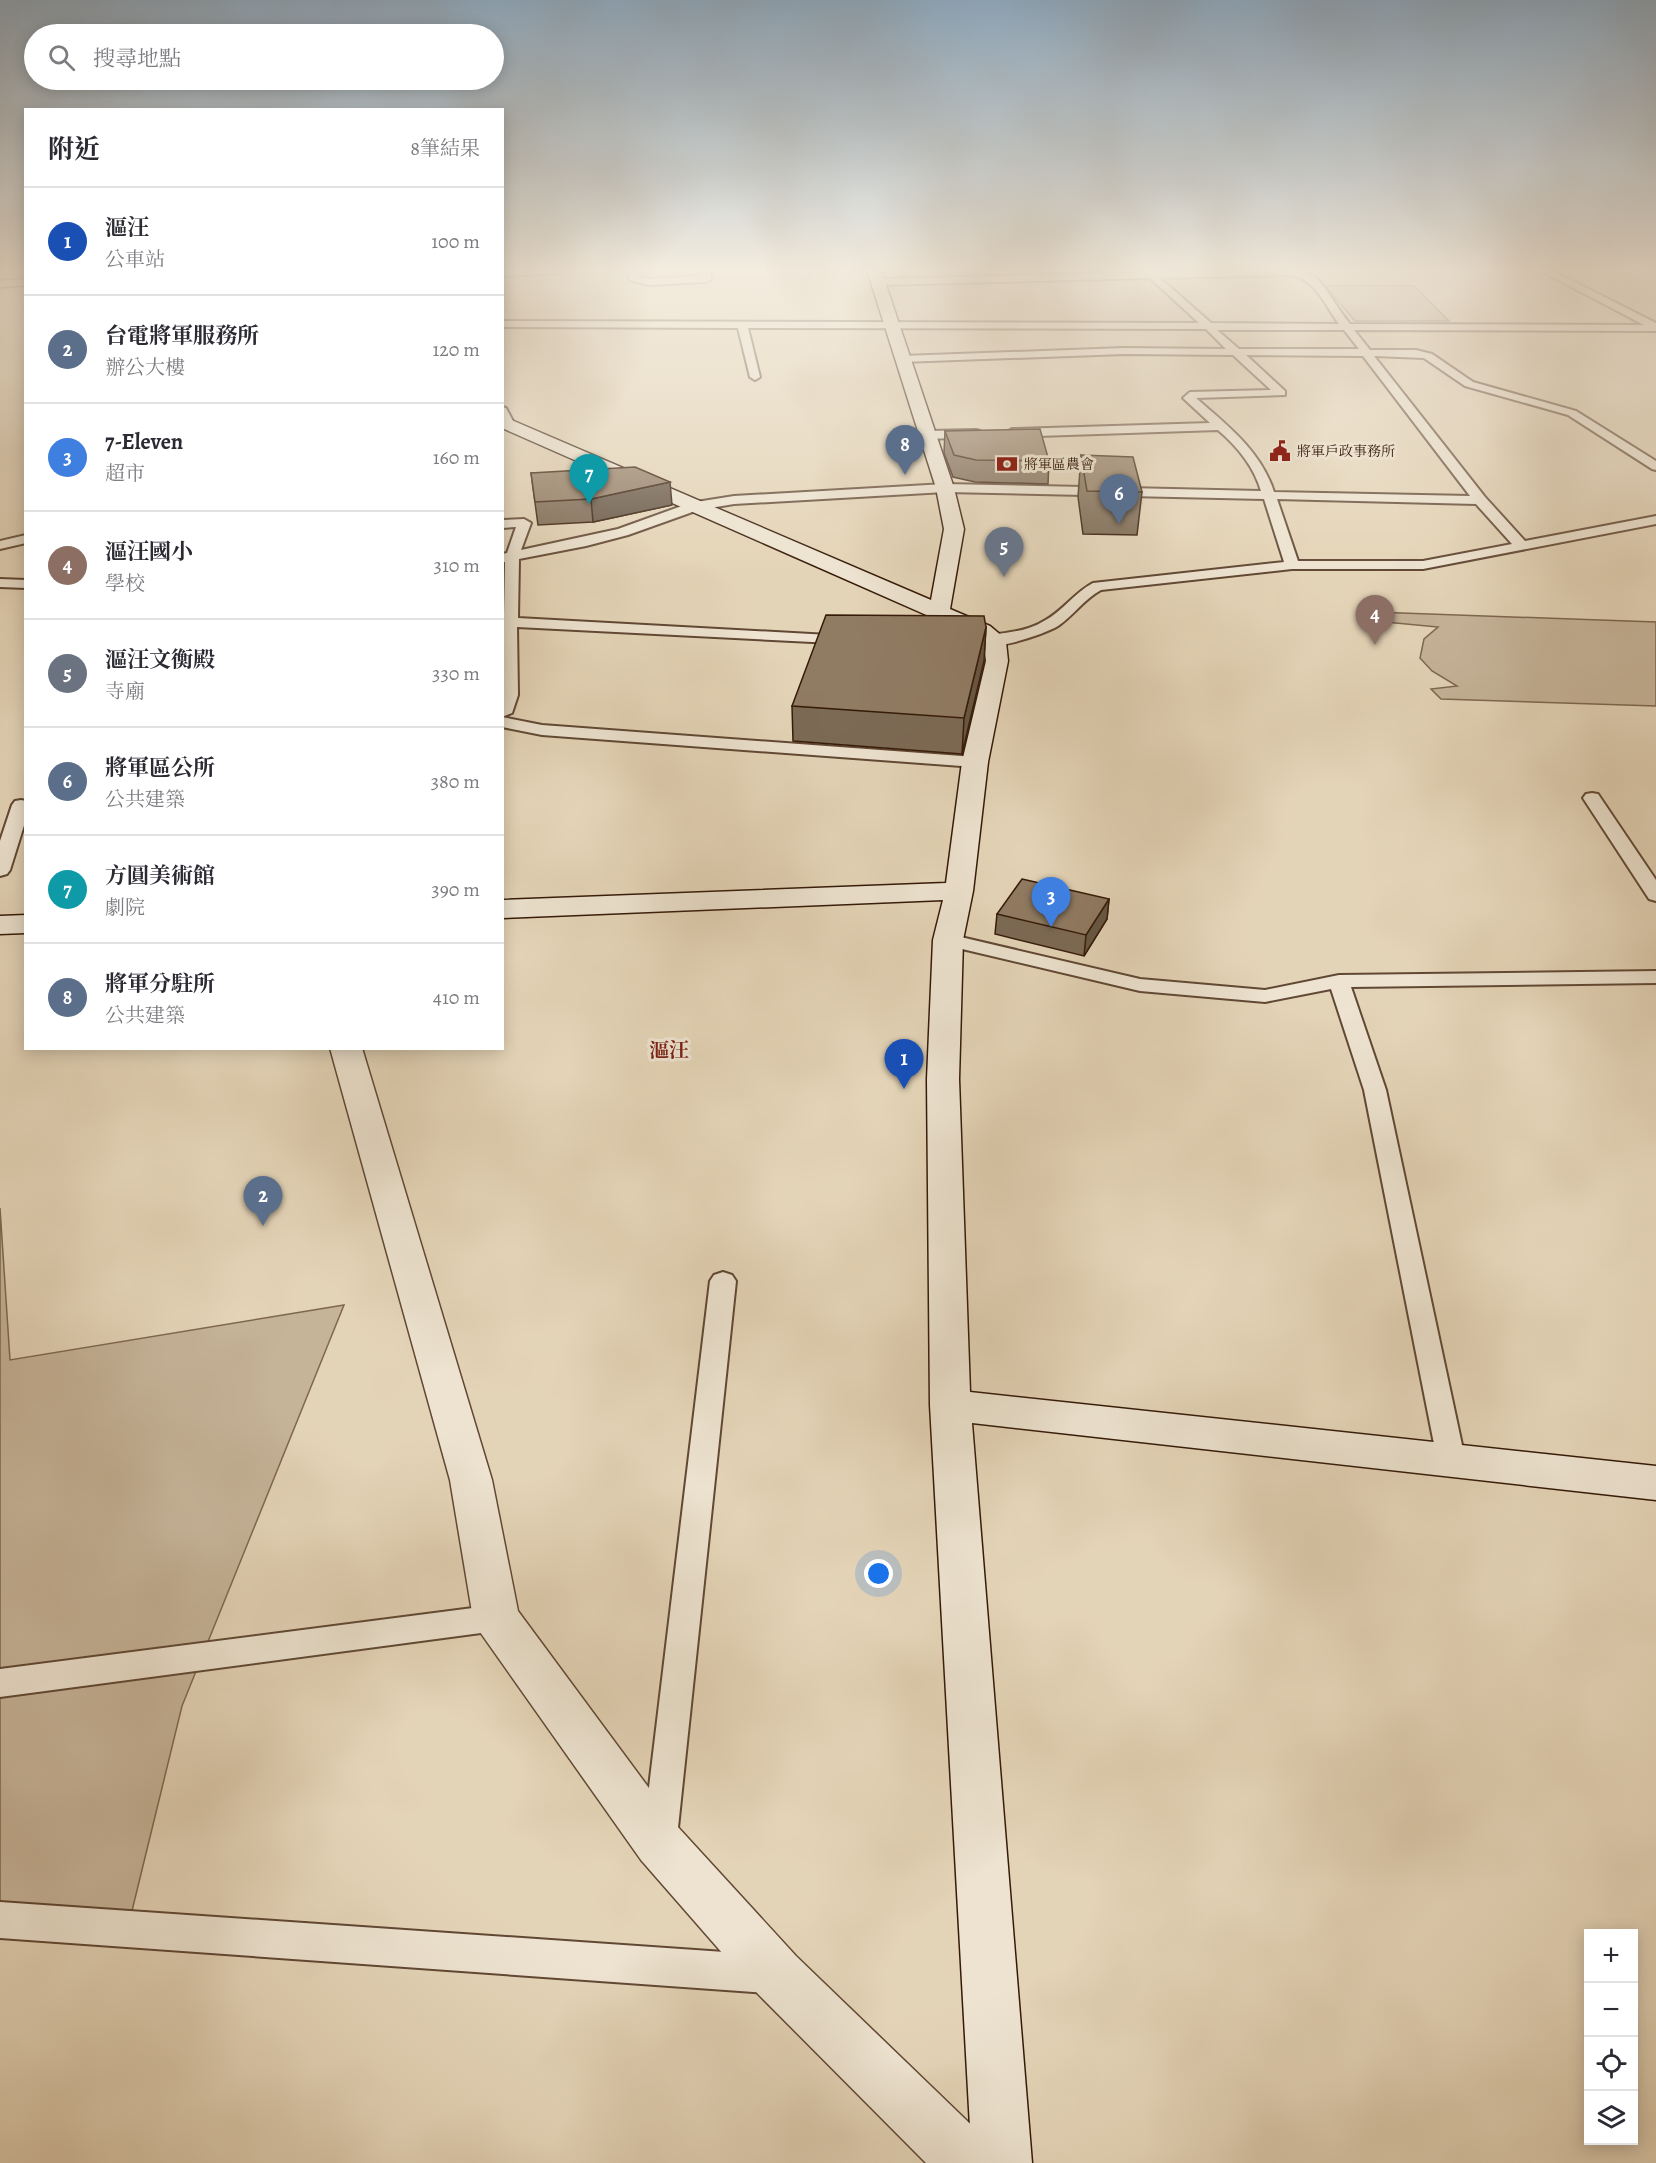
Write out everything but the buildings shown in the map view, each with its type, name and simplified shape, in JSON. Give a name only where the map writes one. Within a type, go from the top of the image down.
[{"type":"street","points":[[906,371],[945,488],[954,529],[939,613]]},
{"type":"street","points":[[504,420],[982,632],[995,642],[997,661],[975,762],[959,891],[948,940],[943,1079],[950,1405],[1002,2163]]},
{"type":"street","points":[[504,909],[959,891]]},
{"type":"street","points":[[0,924],[24,924]]},
{"type":"street","points":[[347,1050],[471,1480],[496,1618],[659,1843],[777,1975],[968,2163]]},
{"type":"street","points":[[950,1405],[1452,1459],[1656,1484]]},
{"type":"lane","points":[[753,371],[755,377]]},
{"type":"lane","points":[[1256,371],[1281,393],[1194,394],[1189,398],[1218,426],[1239,442],[1264,480],[1292,565]]},
{"type":"lane","points":[[1381,371],[1480,500],[1522,546]]},
{"type":"lane","points":[[1449,371],[1469,384],[1572,412],[1656,466]]},
{"type":"lane","points":[[928,435],[1218,426]]},
{"type":"lane","points":[[507,557],[622,532],[695,506],[734,500],[945,488],[1480,500]]},
{"type":"lane","points":[[959,642],[995,642],[1042,628],[1059,618],[1080,594],[1098,586],[1292,565],[1423,565],[1656,520]]},
{"type":"lane","points":[[504,524],[524,523],[507,557],[510,695],[504,711]]},
{"type":"lane","points":[[0,545],[24,539]]},
{"type":"lane","points":[[0,583],[24,584]]},
{"type":"lane","points":[[510,622],[864,641]]},
{"type":"lane","points":[[504,722],[542,730],[975,762]]},
{"type":"lane","points":[[1592,798],[1656,895]]},
{"type":"lane","points":[[0,870],[21,805]]},
{"type":"lane","points":[[948,940],[1140,985],[1265,996],[1340,981],[1656,977]]},
{"type":"lane","points":[[1340,981],[1375,1090],[1452,1459]]},
{"type":"lane","points":[[659,1843],[723,1281]]},
{"type":"lane","points":[[0,1683],[496,1618]]},
{"type":"lane","points":[[0,1920],[777,1975]]},
{"type":"shaded area","points":[[1374,612],[1656,622],[1656,706],[1441,699],[1431,689],[1457,686],[1432,671],[1420,658],[1424,639],[1438,627],[1375,621]]},
{"type":"shaded area","points":[[0,1208],[10,1360],[344,1305],[182,1706],[130,1919],[0,1914]]},
{"type":"place","name":"將軍戶政事務所","points":[[1280,451]]},
{"type":"place","name":"將軍區農會","points":[[1007,464]]},
{"type":"place","name":"將軍分駐所","points":[[905,475]]},
{"type":"place","name":"方圓美術館","points":[[589,504]]},
{"type":"place","name":"將軍區公所","points":[[1119,524]]},
{"type":"place","name":"漚汪文衡殿","points":[[1004,577]]},
{"type":"place","name":"漚汪國小","points":[[1375,645]]},
{"type":"place","name":"7-Eleven","points":[[1051,927]]},
{"type":"place","name":"漚汪","points":[[904,1089]]},
{"type":"place","name":"台電將軍服務所","points":[[263,1226]]},
{"type":"district","name":"漚汪","points":[[669,1050]]}]
